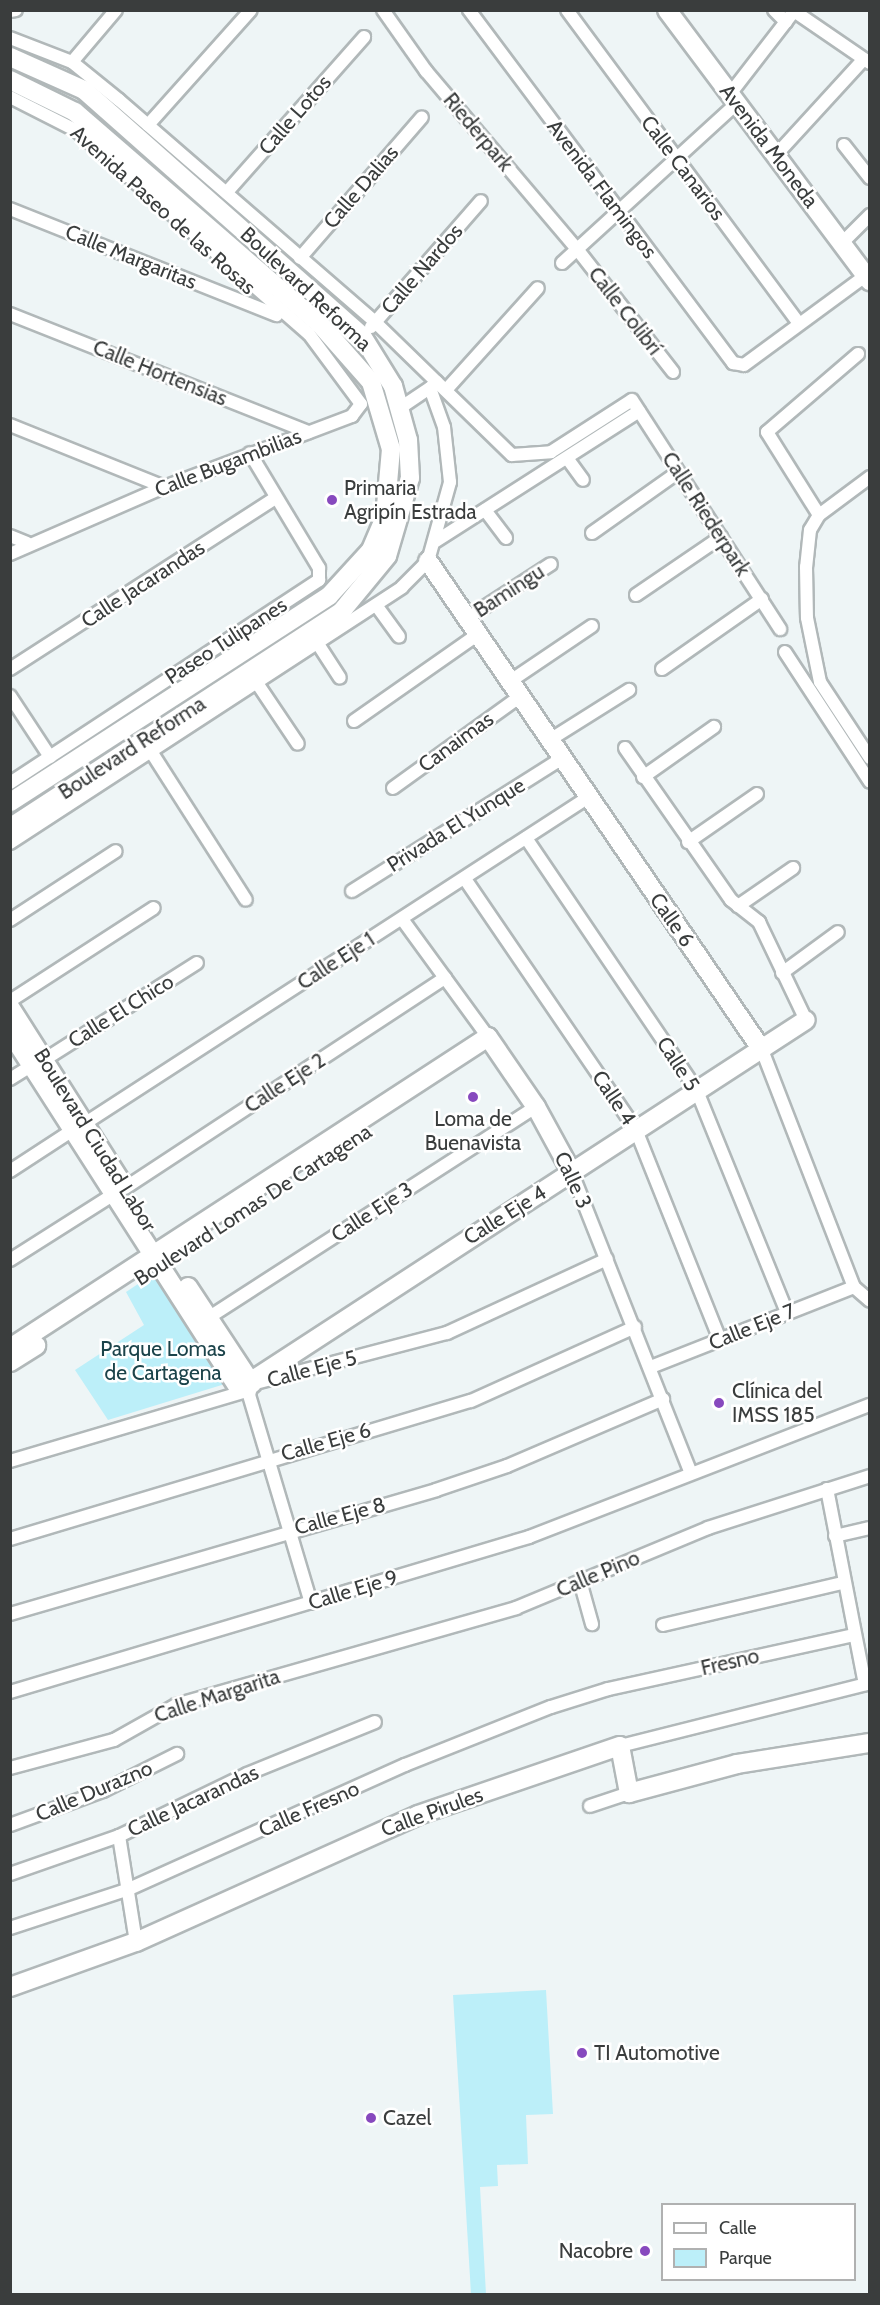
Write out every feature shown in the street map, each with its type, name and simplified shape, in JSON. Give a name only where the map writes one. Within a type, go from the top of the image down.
[{"type":"main road","name":"Avenida Moneda","points":[[667,10],[867,278]]},
{"type":"main road","name":"Boulevard Reforma","points":[[10,57],[114,106],[154,153],[336,302],[362,336],[400,408],[410,478],[398,531],[368,585],[341,612],[10,828]]},
{"type":"main road","name":"Boulevard Reforma","points":[[10,80],[75,112],[141,167],[178,210],[371,382],[383,413],[390,485],[370,550],[329,596],[10,802]]},
{"type":"main road","points":[[141,167],[154,153]]},
{"type":"main road","name":"Calle 6","points":[[428,561],[548,741],[762,1050]]},
{"type":"main road","name":"Boulevard Ciudad Labor","points":[[10,1007],[38,1062],[246,1390]]},
{"type":"main road","name":"Calle Eje 4","points":[[246,1390],[292,1350],[572,1173],[806,1020]]},
{"type":"main road","name":"Boulevard Ciudad Labor","points":[[10,1032],[38,1062]]},
{"type":"main road","name":"Calle 3","points":[[491,1042],[536,1107],[572,1173]]},
{"type":"main road","name":"Boulevard Lomas De Cartagena","points":[[10,1362],[162,1258],[491,1042]]},
{"type":"main road","name":"Boulevard Ciudad Labor","points":[[162,1258],[208,1318],[246,1390]]},
{"type":"main road","name":"Boulevard Lomas De Cartagena","points":[[10,1348],[162,1258]]},
{"type":"main road","points":[[620,1746],[629,1793],[737,1764],[870,1743]]},
{"type":"main road","name":"Calle Pirules","points":[[10,1988],[136,1942],[370,1834],[620,1746]]},
{"type":"street","points":[[10,11],[16,10]]},
{"type":"street","points":[[72,62],[116,10]]},
{"type":"street","points":[[148,125],[251,10]]},
{"type":"street","name":"Riederpark","points":[[383,10],[426,71],[577,249]]},
{"type":"street","name":"Avenida Flamingos","points":[[469,10],[737,366],[800,324]]},
{"type":"street","name":"Calle Canarios","points":[[567,10],[800,324]]},
{"type":"street","points":[[774,10],[786,22]]},
{"type":"street","points":[[562,263],[675,158],[734,99],[795,11],[867,61],[776,155]]},
{"type":"street","name":"Calle Lotos","points":[[227,192],[364,37]]},
{"type":"street","points":[[10,38],[72,62],[114,106],[148,125],[300,258],[336,302],[375,322],[504,450],[537,457],[635,406]]},
{"type":"street","name":"Avenida Paseo de las Rosas","points":[[10,97],[77,131],[178,210]]},
{"type":"street","name":"Calle Dalias","points":[[300,258],[422,117]]},
{"type":"street","points":[[844,145],[870,178]]},
{"type":"street","name":"Calle Nardos","points":[[362,336],[481,201]]},
{"type":"street","name":"Calle Margaritas","points":[[10,209],[285,317]]},
{"type":"street","points":[[842,243],[870,215]]},
{"type":"street","name":"Avenida Paseo de las Rosas","points":[[196,226],[285,317],[314,329]]},
{"type":"street","name":"Calle Colibrí","points":[[577,249],[673,372]]},
{"type":"street","points":[[800,324],[867,278]]},
{"type":"street","points":[[400,408],[438,387],[538,288]]},
{"type":"street","points":[[314,329],[336,302]]},
{"type":"street","name":"Calle Hortensias","points":[[10,314],[309,432]]},
{"type":"street","name":"Calle Bugambilias","points":[[10,554],[27,543],[164,487],[352,416],[361,404],[314,329]]},
{"type":"street","points":[[819,515],[767,432],[858,354]]},
{"type":"street","points":[[10,843],[152,753],[376,605],[428,561],[446,511],[449,462],[438,387]]},
{"type":"street","points":[[436,541],[567,458],[635,406]]},
{"type":"street","name":"Calle Riederpark","points":[[635,406],[780,629]]},
{"type":"street","points":[[10,425],[164,487]]},
{"type":"street","name":"Paseo Tulipanes","points":[[10,783],[320,580],[319,568],[250,453]]},
{"type":"street","points":[[567,458],[583,480]]},
{"type":"street","points":[[592,533],[678,472]]},
{"type":"street","points":[[867,750],[820,682],[807,618],[806,567],[810,530],[819,515],[870,477]]},
{"type":"street","name":"Calle Jacarandas","points":[[10,669],[275,498]]},
{"type":"street","points":[[485,510],[506,538]]},
{"type":"street","points":[[10,536],[27,543]]},
{"type":"street","points":[[636,595],[722,537]]},
{"type":"street","name":"Bamingu","points":[[466,619],[551,564]]},
{"type":"street","points":[[662,669],[762,599]]},
{"type":"street","points":[[376,605],[399,637]]},
{"type":"street","name":"Canaimas","points":[[393,788],[592,626]]},
{"type":"street","points":[[354,721],[477,635]]},
{"type":"street","points":[[318,644],[340,678]]},
{"type":"street","points":[[785,652],[870,782]]},
{"type":"street","points":[[257,682],[298,744]]},
{"type":"street","points":[[812,694],[820,682]]},
{"type":"street","points":[[548,741],[629,690]]},
{"type":"street","points":[[10,696],[50,757]]},
{"type":"street","points":[[643,777],[714,727]]},
{"type":"street","points":[[625,748],[688,842],[738,906],[759,922],[806,1020]]},
{"type":"street","points":[[152,753],[246,900]]},
{"type":"street","name":"Privada El Yunque","points":[[352,891],[561,759]]},
{"type":"street","points":[[688,842],[757,794]]},
{"type":"street","name":"Calle Eje 1","points":[[10,1171],[587,798]]},
{"type":"street","name":"Calle 5","points":[[526,838],[697,1091],[787,1313]]},
{"type":"street","points":[[10,920],[116,851]]},
{"type":"street","points":[[738,906],[793,868]]},
{"type":"street","name":"Calle 4","points":[[465,879],[636,1130],[720,1340]]},
{"type":"street","points":[[10,1001],[153,908]]},
{"type":"street","name":"Calle 3","points":[[402,919],[491,1042]]},
{"type":"street","points":[[782,973],[838,932]]},
{"type":"street","name":"Calle El Chico","points":[[10,1079],[197,963]]},
{"type":"street","name":"Calle Eje 2","points":[[10,1260],[445,978]]},
{"type":"street","name":"Calle 6","points":[[762,1050],[854,1287],[870,1301]]},
{"type":"street","name":"Calle Eje 3","points":[[208,1318],[536,1107]]},
{"type":"street","name":"Calle 3","points":[[572,1173],[651,1367],[690,1471]]},
{"type":"street","name":"Calle Eje 5","points":[[10,1461],[447,1333],[607,1259]]},
{"type":"street","name":"Calle Eje 7","points":[[651,1367],[854,1287]]},
{"type":"street","name":"Calle Eje 6","points":[[10,1539],[268,1459],[471,1401],[635,1327]]},
{"type":"street","name":"Boulevard Ciudad Labor","points":[[246,1390],[311,1603]]},
{"type":"street","name":"Calle Eje 8","points":[[10,1614],[289,1529],[507,1466],[663,1399]]},
{"type":"street","name":"Calle Eje 9","points":[[10,1692],[529,1537],[690,1471],[794,1438],[870,1405]]},
{"type":"street","name":"Calle Pino","points":[[324,1662],[516,1608],[708,1528],[870,1476]]},
{"type":"street","points":[[827,1489],[842,1583],[853,1635],[867,1684]]},
{"type":"street","points":[[835,1536],[870,1528]]},
{"type":"street","points":[[580,1581],[592,1624]]},
{"type":"street","points":[[663,1625],[842,1583]]},
{"type":"street","name":"Fresno","points":[[608,1689],[853,1635]]},
{"type":"street","name":"Calle Margarita","points":[[10,1768],[114,1740],[167,1708],[324,1662]]},
{"type":"street","name":"Calle Pirules","points":[[620,1746],[867,1684]]},
{"type":"street","name":"Calle Fresno","points":[[10,1928],[129,1889],[405,1765],[608,1689]]},
{"type":"street","name":"Calle Jacarandas","points":[[10,1874],[119,1836],[247,1774],[375,1722]]},
{"type":"street","name":"Calle Durazno","points":[[10,1825],[103,1791],[177,1754]]},
{"type":"street","points":[[590,1806],[629,1793]]},
{"type":"street","points":[[119,1836],[136,1942]]},
{"type":"green space","name":"Parque Lomas de Cartagena","points":[[156,1272],[225,1384],[108,1420],[75,1370],[144,1325],[126,1292]]},
{"type":"green space","points":[[546,1990],[553,2114],[526,2115],[528,2164],[497,2165],[498,2186],[480,2187],[486,2294],[471,2294],[453,1995]]},
{"type":"place","name":"Primaria Agripín Estrada","points":[[332,500]]},
{"type":"place","name":"Loma de Buenavista","points":[[473,1097]]},
{"type":"place","name":"Clínica del IMSS 185","points":[[719,1403]]},
{"type":"place","name":"TI Automotive","points":[[582,2053]]},
{"type":"place","name":"Cazel","points":[[371,2118]]},
{"type":"place","name":"Nacobre","points":[[645,2251]]}]
